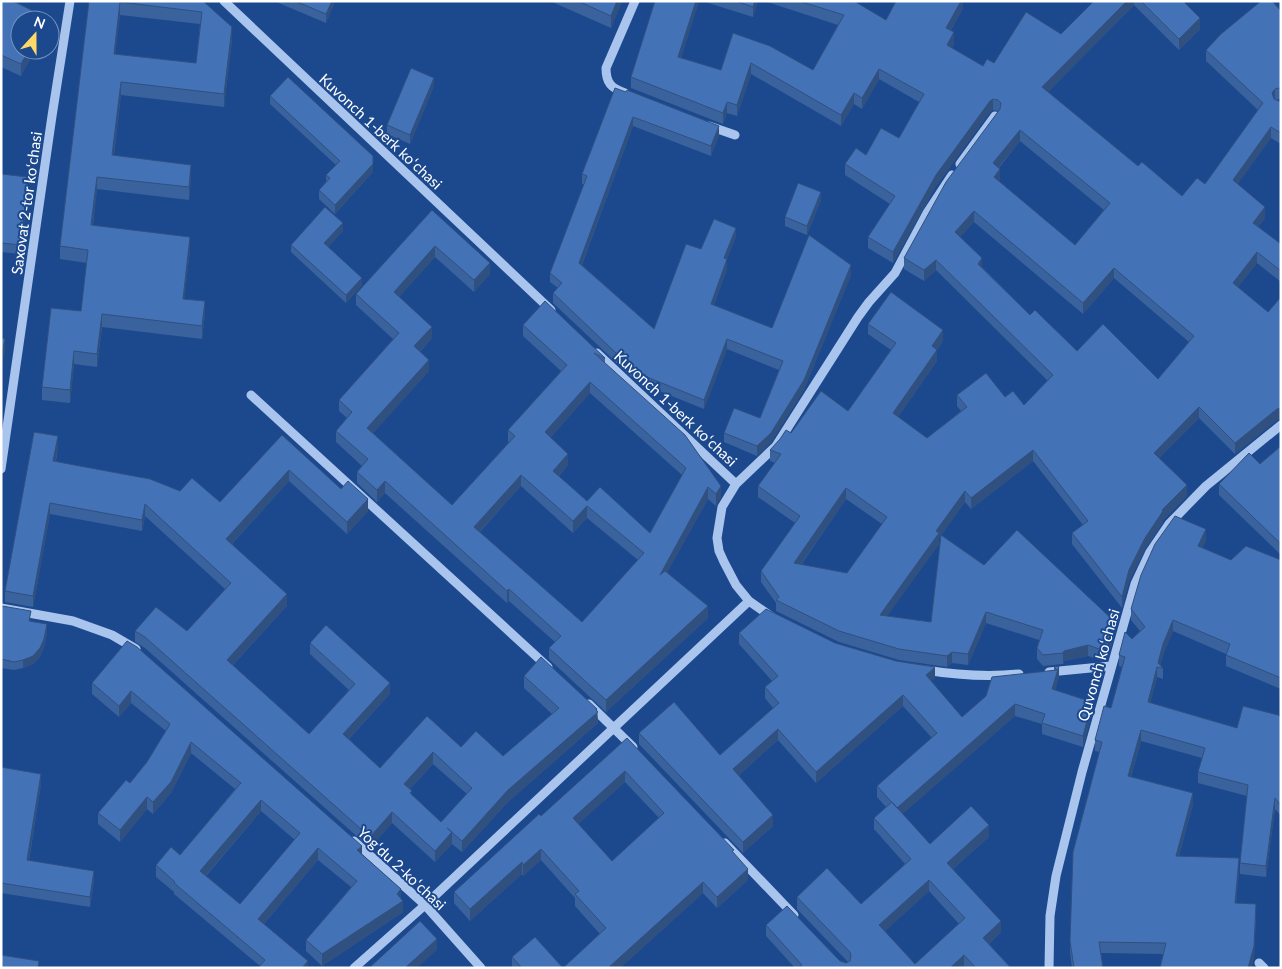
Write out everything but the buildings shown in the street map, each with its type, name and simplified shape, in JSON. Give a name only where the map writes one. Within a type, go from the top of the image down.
[{"type":"street","name":"Saxovat 2-tor koʻchasi","points":[[1,469],[70,1]]},
{"type":"street","name":"Kuvonch 1-berk koʻchasi","points":[[224,1],[556,314]]},
{"type":"street","points":[[635,1],[609,60],[606,76],[611,87],[636,98]]},
{"type":"street","name":"Kuvonch 1-berk koʻchasi","points":[[592,348],[736,484],[776,446],[858,317],[894,273],[941,190],[995,116]]},
{"type":"street","points":[[699,122],[735,135]]},
{"type":"street","points":[[251,396],[556,674]]},
{"type":"street","name":"Quvonch koʻchasi","points":[[1049,968],[1050,916],[1056,876],[1082,772],[1135,584],[1150,552],[1169,524],[1206,486],[1281,425]]},
{"type":"street","points":[[736,484],[722,507],[717,538],[719,551],[736,585],[749,601],[785,623]]},
{"type":"street","points":[[354,968],[425,905],[749,601]]},
{"type":"street","points":[[1,608],[73,621],[112,635],[141,653]]},
{"type":"street","points":[[915,668],[949,674],[1004,676],[1111,666]]},
{"type":"street","points":[[585,701],[642,756]]},
{"type":"street","name":"Yogʻdu 2-koʻchasi","points":[[344,832],[425,905],[481,968]]},
{"type":"street","points":[[716,834],[798,918]]}]
